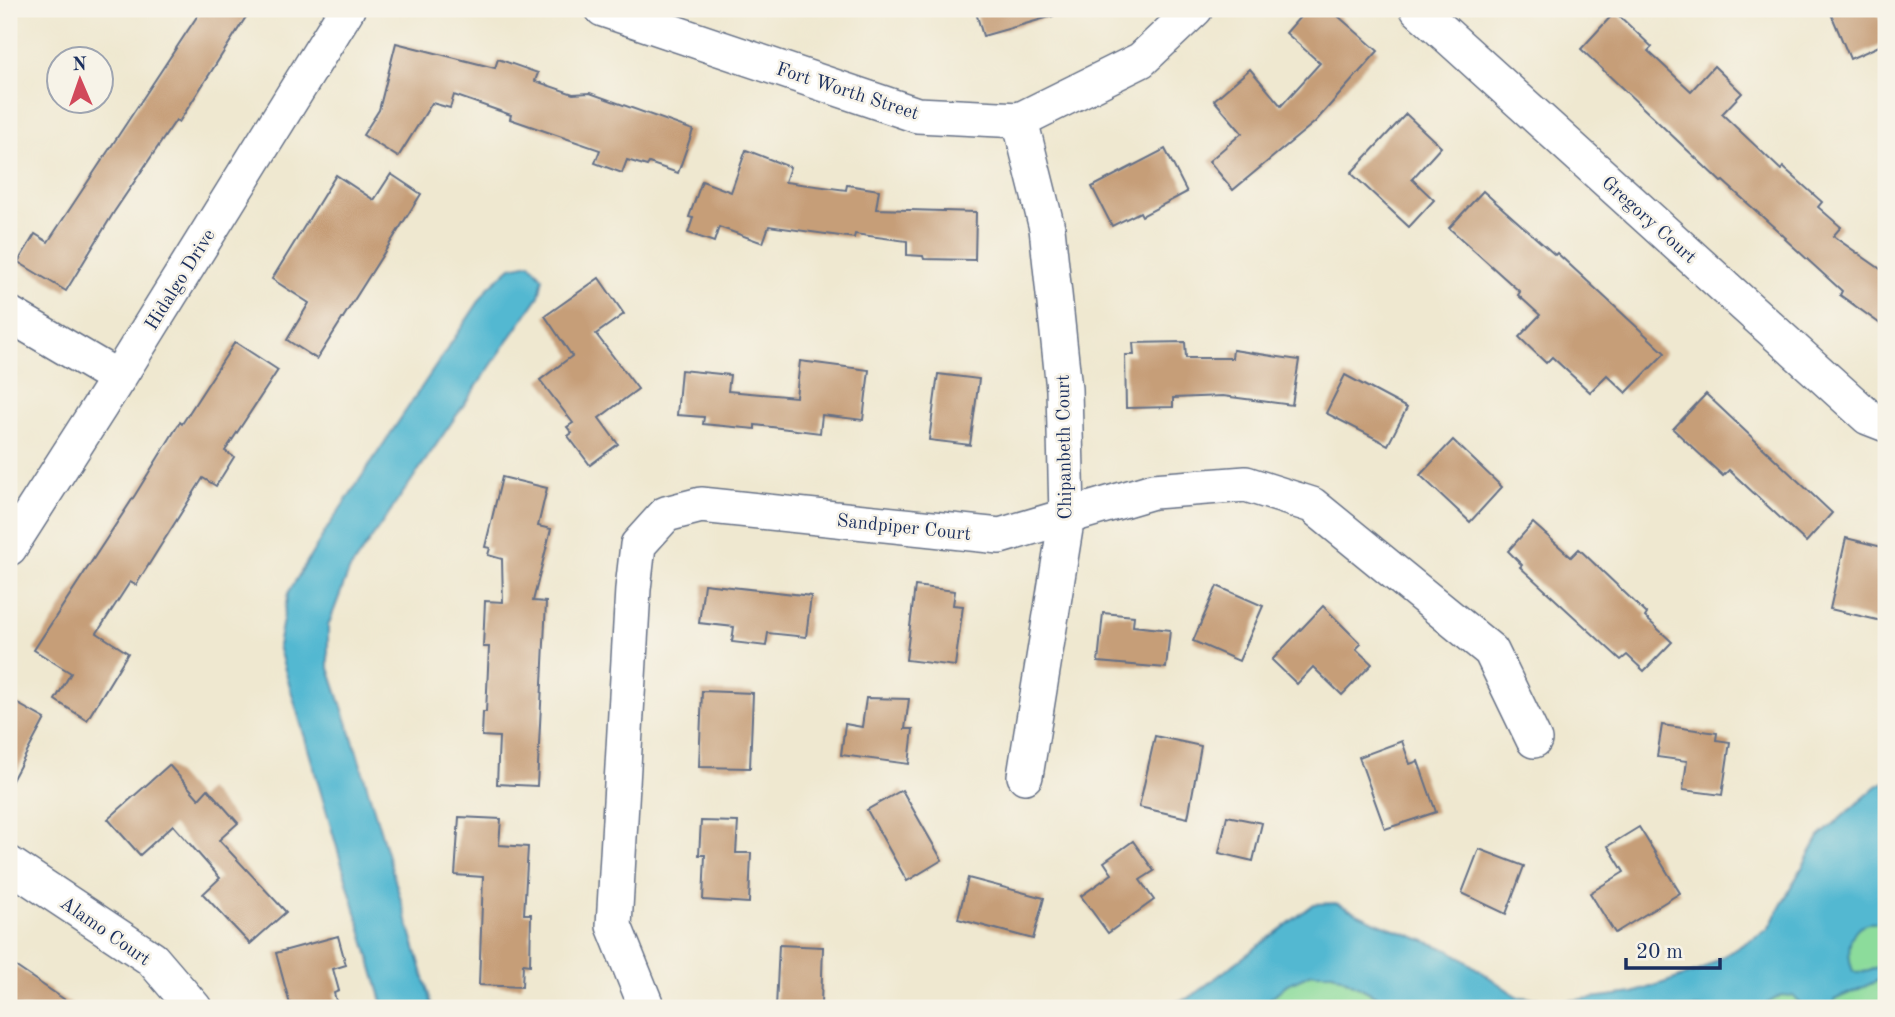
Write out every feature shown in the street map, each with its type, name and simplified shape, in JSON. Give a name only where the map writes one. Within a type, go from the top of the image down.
[{"type":"street","name":"Hidalgo Drive","points":[[9,548],[118,378],[346,9]]},
{"type":"street","name":"Fort Worth Street","points":[[603,9],[917,115],[1020,120],[1141,60],[1195,9]]},
{"type":"street","name":"Gregory Court","points":[[1418,9],[1868,417],[1886,424]]},
{"type":"street","name":"Chipanbeth Court","points":[[1020,120],[1047,228],[1064,389],[1067,516],[1025,776]]},
{"type":"street","points":[[9,314],[118,378]]},
{"type":"street","name":"Sandpiper Court","points":[[645,1003],[614,926],[632,603],[638,545],[666,514],[701,505],[1000,536],[1153,491],[1246,484],[1312,505],[1491,651],[1534,740]]},
{"type":"street","name":"Alamo Court","points":[[9,864],[152,959],[194,1008]]},
{"type":"green space","points":[[1886,858],[1886,1008],[1760,1008],[1781,995]]},
{"type":"green space","points":[[1312,973],[1333,973],[1399,1008],[1259,1008],[1287,984]]},
{"type":"water","points":[[530,263],[543,278],[539,296],[349,571],[328,626],[328,665],[356,749],[433,1008],[384,1008],[278,646],[288,593],[328,527],[488,288],[511,267]]},
{"type":"water","points":[[1886,781],[1886,926],[1875,923],[1858,927],[1850,942],[1849,951],[1853,971],[1869,971],[1886,962],[1886,977],[1834,1000],[1832,1008],[1805,1008],[1793,996],[1781,995],[1760,1008],[1399,1008],[1333,973],[1312,973],[1287,984],[1259,1008],[1156,1008],[1189,998],[1314,904],[1336,903],[1376,922],[1451,951],[1518,997],[1566,1001],[1633,993],[1699,971],[1768,929],[1819,837]]},
{"type":"building","points":[[202,9],[251,9],[179,122],[176,120],[114,212],[66,291],[18,262],[35,234],[48,242]]},
{"type":"building","points":[[975,9],[1052,9],[1053,16],[983,36]]},
{"type":"building","points":[[1307,9],[1330,9],[1378,51],[1315,122],[1233,190],[1209,161],[1242,133],[1214,100],[1250,69],[1281,106],[1320,63],[1286,33]]},
{"type":"building","points":[[1829,9],[1876,9],[1886,32],[1886,43],[1850,59]]},
{"type":"building","points":[[1615,12],[1652,47],[1648,51],[1691,91],[1714,66],[1742,93],[1722,114],[1781,170],[1783,167],[1822,202],[1818,207],[1841,227],[1833,236],[1886,273],[1886,328],[1840,295],[1842,291],[1721,182],[1581,49]]},
{"type":"building","points":[[396,43],[495,68],[498,59],[538,73],[535,81],[573,94],[590,93],[693,130],[678,173],[649,163],[647,166],[627,160],[622,173],[595,163],[600,150],[510,119],[511,115],[454,95],[450,108],[432,103],[398,157],[363,135],[379,110]]},
{"type":"building","points":[[1406,114],[1441,147],[1412,179],[1434,200],[1409,227],[1351,173]]},
{"type":"building","points":[[1165,149],[1187,192],[1142,216],[1140,212],[1112,226],[1092,187]]},
{"type":"building","points":[[746,150],[790,167],[785,182],[846,190],[847,185],[879,190],[876,209],[976,212],[975,260],[924,259],[923,256],[907,255],[907,241],[855,234],[854,238],[769,226],[763,243],[719,227],[714,242],[688,233],[693,218],[689,217],[702,181],[731,192]]},
{"type":"building","points":[[391,174],[421,194],[317,359],[287,340],[309,303],[272,279],[336,175],[374,200]]},
{"type":"building","points":[[1483,191],[1555,255],[1557,253],[1665,353],[1626,393],[1607,375],[1590,392],[1552,357],[1546,363],[1519,337],[1540,315],[1518,295],[1520,292],[1449,228]]},
{"type":"building","points":[[599,278],[624,314],[596,334],[638,389],[599,418],[618,444],[590,465],[568,436],[572,433],[567,427],[573,423],[540,380],[572,356],[545,316]]},
{"type":"building","points":[[235,342],[278,370],[225,451],[234,457],[216,486],[203,478],[136,585],[130,582],[97,633],[128,653],[87,720],[55,700],[71,673],[34,650],[180,422],[182,424]]},
{"type":"building","points":[[1185,342],[1186,358],[1232,358],[1233,350],[1299,360],[1292,405],[1223,396],[1173,398],[1173,407],[1126,408],[1125,355],[1134,355],[1133,343]]},
{"type":"building","points":[[800,361],[869,370],[863,420],[822,415],[820,433],[755,425],[755,429],[703,424],[704,417],[677,415],[681,370],[730,375],[728,391],[796,397]]},
{"type":"building","points":[[938,374],[979,379],[970,445],[929,440]]},
{"type":"building","points":[[1345,375],[1407,408],[1388,445],[1326,413]]},
{"type":"building","points":[[1706,394],[1832,513],[1806,542],[1729,470],[1723,476],[1673,429]]},
{"type":"building","points":[[1453,440],[1502,487],[1470,522],[1420,475]]},
{"type":"building","points":[[502,477],[547,488],[538,526],[551,529],[533,601],[546,602],[537,786],[497,784],[499,737],[482,736],[483,712],[486,712],[489,647],[483,647],[485,601],[503,602],[502,559],[488,555],[490,548],[485,547]]},
{"type":"building","points":[[1533,523],[1571,557],[1579,549],[1647,614],[1645,617],[1672,642],[1644,671],[1627,655],[1621,660],[1520,567],[1522,565],[1508,551]]},
{"type":"building","points":[[1846,538],[1886,548],[1886,622],[1830,609]]},
{"type":"building","points":[[704,584],[811,596],[806,637],[768,633],[766,646],[732,642],[734,627],[699,623]]},
{"type":"building","points":[[915,586],[955,591],[953,605],[963,606],[955,666],[906,660]]},
{"type":"building","points":[[1217,586],[1263,606],[1239,661],[1193,641]]},
{"type":"building","points":[[1323,606],[1361,644],[1356,649],[1372,664],[1342,695],[1313,667],[1297,684],[1272,660]]},
{"type":"building","points":[[1103,613],[1134,616],[1133,626],[1170,630],[1166,668],[1098,662]]},
{"type":"building","points":[[702,691],[753,693],[750,768],[699,767]]},
{"type":"building","points":[[866,698],[909,699],[905,729],[913,729],[909,764],[841,755],[845,724],[862,727]]},
{"type":"building","points":[[9,699],[45,719],[9,786]]},
{"type":"building","points":[[1662,725],[1717,733],[1716,740],[1730,742],[1722,795],[1683,790],[1687,761],[1657,757]]},
{"type":"building","points":[[1155,736],[1201,746],[1188,818],[1139,807]]},
{"type":"building","points":[[1402,741],[1410,764],[1418,761],[1436,812],[1385,829],[1359,757]]},
{"type":"building","points":[[169,765],[199,799],[208,789],[238,823],[219,840],[286,912],[250,944],[203,894],[220,878],[173,825],[140,855],[108,819]]},
{"type":"building","points":[[902,790],[942,860],[907,881],[867,810]]},
{"type":"building","points":[[1227,816],[1262,823],[1253,861],[1219,853]]},
{"type":"building","points":[[459,817],[501,819],[499,845],[528,847],[524,914],[531,914],[530,965],[523,964],[522,987],[479,985],[483,877],[455,875]]},
{"type":"building","points":[[701,821],[738,822],[736,853],[751,853],[749,903],[703,900],[705,855],[699,855]]},
{"type":"building","points":[[1639,827],[1680,893],[1615,933],[1590,893],[1624,872],[1608,846]]},
{"type":"building","points":[[1133,841],[1154,871],[1140,880],[1154,900],[1108,933],[1081,896],[1112,874],[1104,862]]},
{"type":"building","points":[[1479,849],[1524,866],[1506,914],[1462,893]]},
{"type":"building","points":[[968,878],[1044,898],[1033,939],[958,919]]},
{"type":"building","points":[[338,936],[346,965],[333,969],[339,991],[334,993],[338,1008],[291,1008],[276,953]]},
{"type":"building","points":[[779,945],[823,947],[821,1004],[816,1004],[816,1008],[776,1008]]},
{"type":"building","points":[[9,962],[77,1008],[9,1008]]}]
